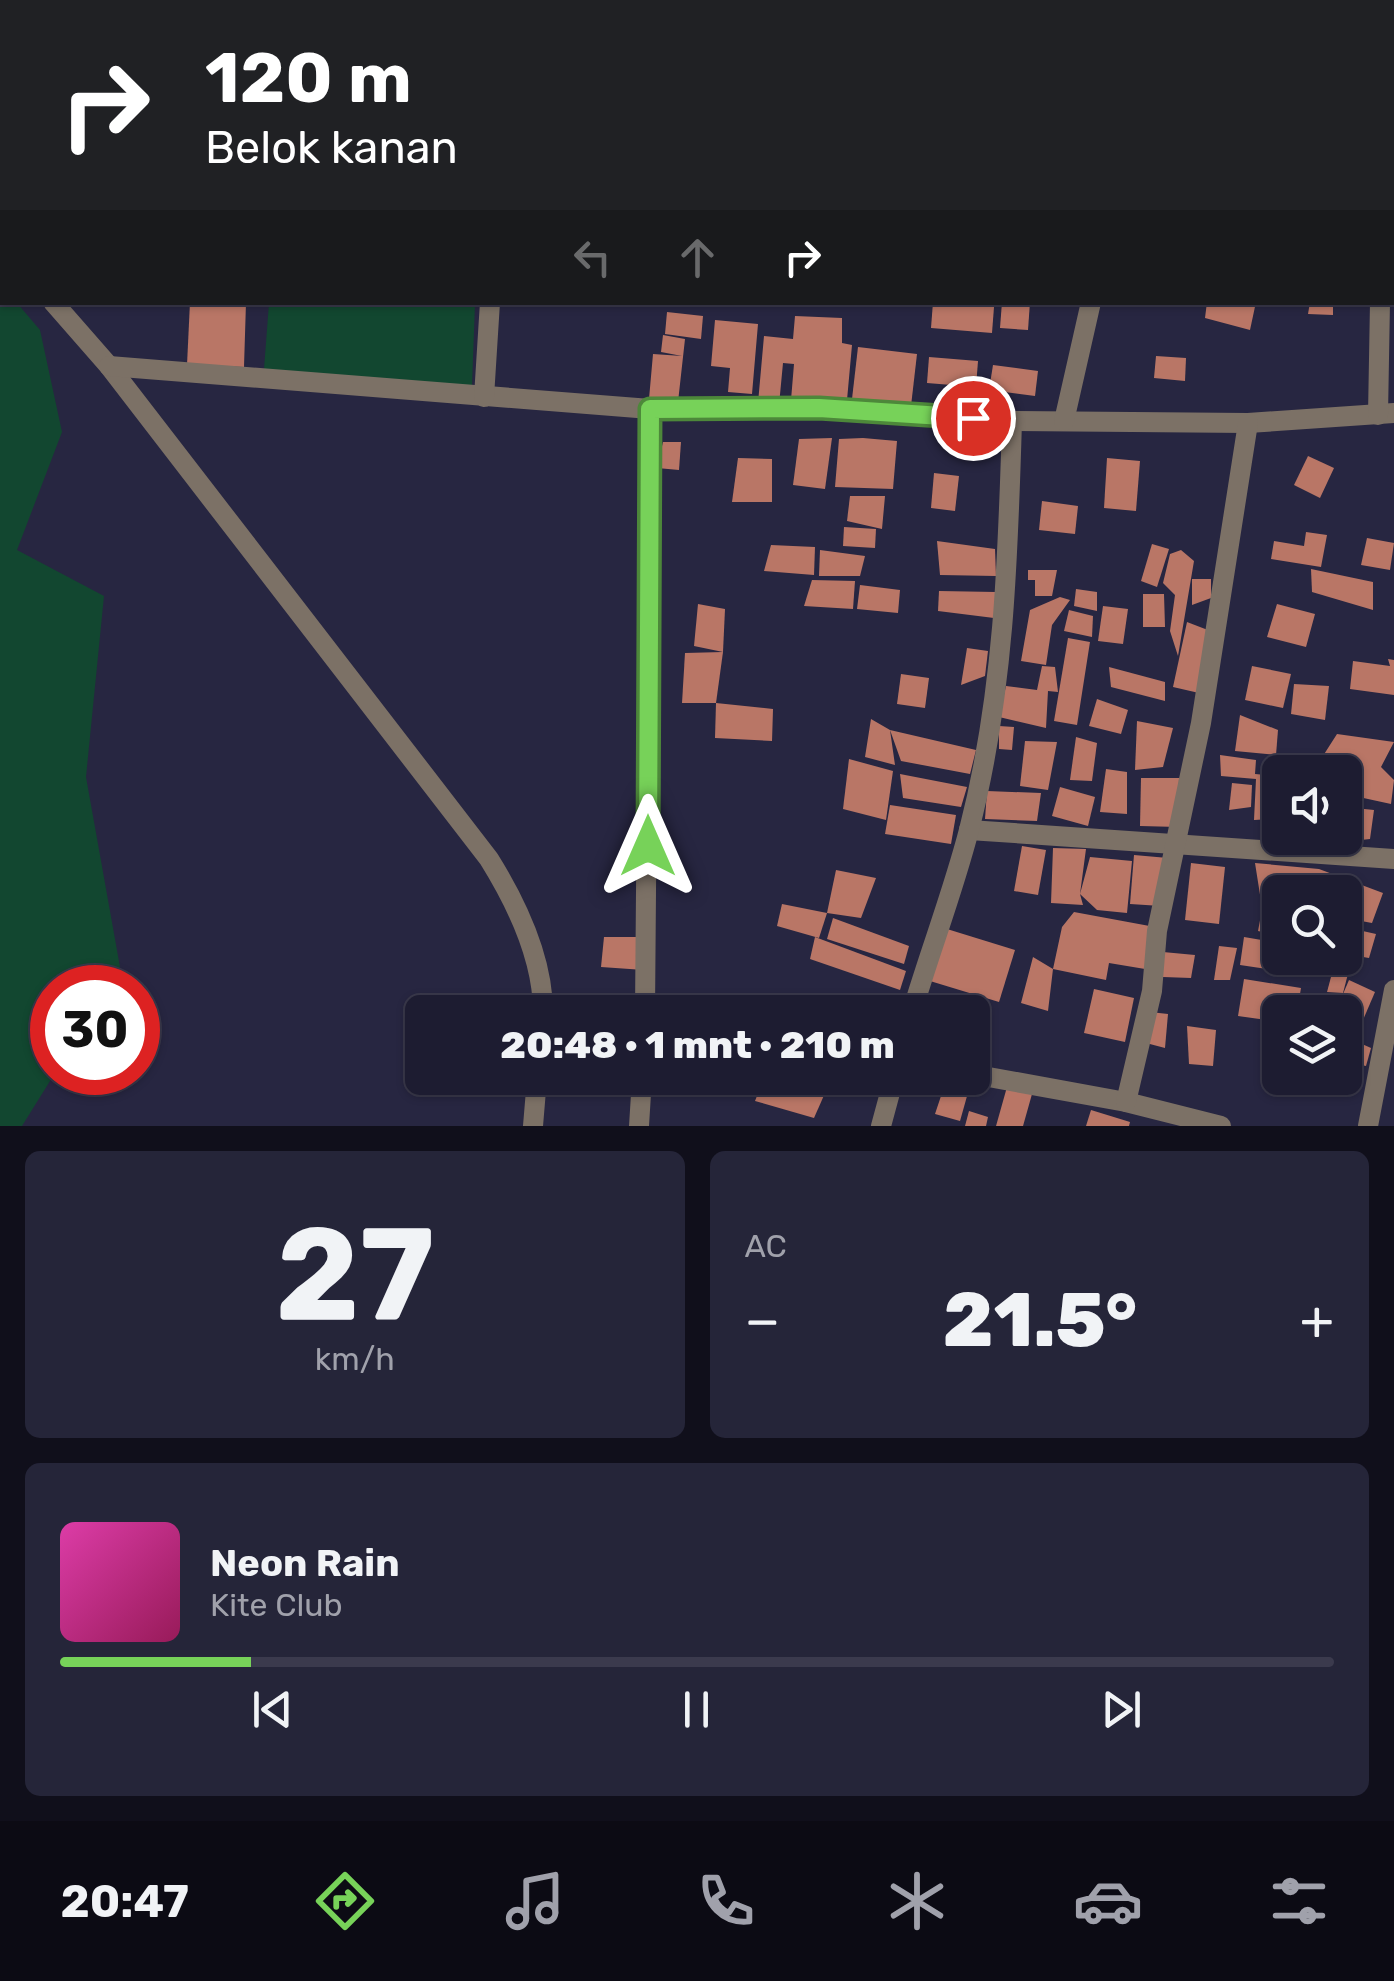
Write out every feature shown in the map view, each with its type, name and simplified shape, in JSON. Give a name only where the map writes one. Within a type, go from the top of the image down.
[{"type":"street","points":[[56,305],[110,366],[489,859],[506,886],[536,961],[541,995]]},
{"type":"street","points":[[484,397],[490,305]]},
{"type":"street","points":[[1064,421],[1090,305]]},
{"type":"street","points":[[110,366],[650,409],[819,408],[1012,421],[1248,423],[1386,414],[1380,305]]},
{"type":"street","points":[[645,995],[650,409]]},
{"type":"street","points":[[917,995],[970,830],[1007,612],[1012,421]]},
{"type":"street","points":[[1126,1102],[1154,982],[1160,917],[1178,846],[1248,423]]},
{"type":"street","points":[[970,830],[1178,846],[1393,852]]},
{"type":"street","points":[[1368,1126],[1394,990]]},
{"type":"street","points":[[990,1077],[1126,1102],[1220,1126]]},
{"type":"street","points":[[533,1126],[536,1095]]},
{"type":"street","points":[[639,1126],[641,1095]]},
{"type":"street","points":[[880,1126],[889,1095]]},
{"type":"green space","points":[[0,305],[19,305],[40,330],[62,432],[17,550],[104,596],[86,777],[120,965],[30,965],[30,1095],[41,1095],[22,1126],[0,1126]]},
{"type":"green space","points":[[269,305],[475,305],[472,386],[264,369]]},
{"type":"building","points":[[190,305],[246,305],[244,367],[187,365]]},
{"type":"building","points":[[933,305],[994,307],[992,333],[931,328]]},
{"type":"building","points":[[1002,305],[1030,305],[1028,330],[1000,328]]},
{"type":"building","points":[[1207,305],[1255,305],[1250,330],[1205,318]]},
{"type":"building","points":[[1310,305],[1333,305],[1333,315],[1308,314]]},
{"type":"building","points":[[667,312],[703,316],[701,339],[665,334]]},
{"type":"building","points":[[795,316],[842,318],[842,343],[852,345],[847,400],[791,400],[794,364],[783,363],[779,405],[758,403],[764,336],[793,339]]},
{"type":"building","points":[[715,320],[758,324],[752,394],[728,392],[730,368],[711,366]]},
{"type":"building","points":[[663,335],[685,339],[678,402],[649,399],[653,354],[682,356],[661,352]]},
{"type":"building","points":[[858,347],[917,354],[911,406],[852,399]]},
{"type":"building","points":[[1156,356],[1186,358],[1185,381],[1154,378]]},
{"type":"building","points":[[929,357],[978,361],[976,387],[927,383]]},
{"type":"building","points":[[993,365],[1038,371],[1035,396],[989,390]]},
{"type":"building","points":[[832,438],[825,489],[793,485],[799,439]]},
{"type":"building","points":[[839,439],[897,441],[893,489],[835,487]]},
{"type":"building","points":[[663,442],[681,442],[679,470],[657,468]]},
{"type":"building","points":[[1308,456],[1334,468],[1320,498],[1294,485]]},
{"type":"building","points":[[738,458],[772,459],[772,502],[732,502]]},
{"type":"building","points":[[1107,458],[1140,461],[1136,511],[1104,508]]},
{"type":"building","points":[[934,473],[959,476],[955,511],[931,508]]},
{"type":"building","points":[[850,496],[885,496],[882,529],[847,521]]},
{"type":"building","points":[[1042,501],[1078,506],[1075,534],[1039,530]]},
{"type":"building","points":[[844,527],[876,529],[875,548],[843,546]]},
{"type":"building","points":[[1306,532],[1327,535],[1321,567],[1271,559],[1274,541],[1304,546]]},
{"type":"building","points":[[1367,538],[1394,543],[1390,570],[1361,565]]},
{"type":"building","points":[[937,541],[995,549],[996,576],[940,575]]},
{"type":"building","points":[[1152,544],[1169,549],[1157,587],[1141,581]]},
{"type":"building","points":[[771,545],[815,547],[814,575],[764,571]]},
{"type":"building","points":[[820,550],[865,556],[860,576],[819,576]]},
{"type":"building","points":[[1181,550],[1194,561],[1178,656],[1170,631],[1175,595],[1163,583],[1170,554]]},
{"type":"building","points":[[1311,569],[1373,582],[1373,610],[1312,592]]},
{"type":"building","points":[[1028,570],[1057,570],[1052,596],[1035,596],[1035,580],[1028,580]]},
{"type":"building","points":[[1192,579],[1211,579],[1211,598],[1192,605]]},
{"type":"building","points":[[812,580],[855,581],[853,609],[804,606]]},
{"type":"building","points":[[860,585],[900,590],[898,613],[857,609]]},
{"type":"building","points":[[1076,589],[1097,592],[1097,611],[1074,606]]},
{"type":"building","points":[[939,591],[996,592],[994,618],[938,611]]},
{"type":"building","points":[[1143,594],[1164,594],[1165,627],[1143,627]]},
{"type":"building","points":[[1060,597],[1070,600],[1052,625],[1046,665],[1021,661],[1030,610]]},
{"type":"building","points":[[698,604],[725,609],[723,652],[694,646]]},
{"type":"building","points":[[1277,604],[1315,614],[1306,647],[1267,637]]},
{"type":"building","points":[[1103,606],[1128,609],[1123,644],[1098,641]]},
{"type":"building","points":[[1069,610],[1093,616],[1092,637],[1064,631]]},
{"type":"building","points":[[1187,622],[1213,632],[1199,693],[1173,687]]},
{"type":"building","points":[[1068,638],[1090,642],[1077,725],[1054,721]]},
{"type":"building","points":[[967,648],[988,651],[985,676],[961,685]]},
{"type":"building","points":[[723,652],[716,703],[682,703],[685,653]]},
{"type":"building","points":[[1388,659],[1394,660],[1394,695],[1350,689],[1353,661],[1390,666]]},
{"type":"building","points":[[1042,666],[1055,667],[1058,692],[1048,691],[1046,728],[999,717],[1006,686],[1037,690]]},
{"type":"building","points":[[1252,666],[1291,674],[1283,708],[1245,700]]},
{"type":"building","points":[[1109,667],[1165,682],[1165,701],[1111,687]]},
{"type":"building","points":[[901,674],[929,678],[925,708],[897,704]]},
{"type":"building","points":[[1294,684],[1329,686],[1325,720],[1291,714]]},
{"type":"building","points":[[1097,699],[1128,710],[1121,734],[1089,726]]},
{"type":"building","points":[[716,703],[773,709],[772,741],[715,738]]},
{"type":"building","points":[[1240,715],[1278,730],[1276,755],[1235,751]]},
{"type":"building","points":[[871,719],[890,730],[895,765],[865,757]]},
{"type":"building","points":[[1137,721],[1173,728],[1163,767],[1135,770]]},
{"type":"building","points":[[999,726],[1014,727],[1012,750],[999,749]]},
{"type":"building","points":[[890,730],[976,750],[970,774],[901,761]]},
{"type":"building","points":[[1337,734],[1394,742],[1381,767],[1394,780],[1391,804],[1362,798],[1362,755],[1324,755]]},
{"type":"building","points":[[1076,737],[1097,743],[1092,781],[1070,780]]},
{"type":"building","points":[[1025,741],[1057,742],[1048,790],[1020,786]]},
{"type":"building","points":[[1220,755],[1256,760],[1255,774],[1262,775],[1262,820],[1254,820],[1256,779],[1221,776]]},
{"type":"building","points":[[849,759],[893,771],[886,820],[843,809]]},
{"type":"building","points":[[1106,769],[1127,772],[1127,814],[1100,812]]},
{"type":"building","points":[[900,774],[967,787],[961,807],[903,798]]},
{"type":"building","points":[[1141,778],[1179,778],[1178,827],[1140,826]]},
{"type":"building","points":[[1232,783],[1252,785],[1251,807],[1229,810]]},
{"type":"building","points":[[1060,787],[1095,797],[1088,826],[1052,816]]},
{"type":"building","points":[[987,791],[1041,793],[1037,821],[985,819]]},
{"type":"building","points":[[890,805],[956,815],[951,844],[885,834]]},
{"type":"building","points":[[1362,809],[1374,810],[1370,839],[1362,840]]},
{"type":"building","points":[[1022,846],[1046,850],[1038,895],[1014,891]]},
{"type":"building","points":[[1053,848],[1086,849],[1080,894],[1083,905],[1051,903]]},
{"type":"building","points":[[1134,855],[1168,858],[1161,906],[1130,904]]},
{"type":"building","points":[[1090,857],[1132,861],[1127,913],[1097,910],[1080,894]]},
{"type":"building","points":[[1191,863],[1225,867],[1219,924],[1185,920]]},
{"type":"building","points":[[1255,863],[1319,869],[1335,875],[1262,875],[1261,901]]},
{"type":"building","points":[[836,870],[876,878],[861,918],[827,913]]},
{"type":"building","points":[[1362,885],[1383,893],[1372,923],[1362,921]]},
{"type":"building","points":[[782,904],[827,913],[819,938],[777,926]]},
{"type":"building","points":[[1074,912],[1155,927],[1145,969],[1109,963],[1106,980],[1053,969],[1062,927]]},
{"type":"building","points":[[833,918],[909,946],[904,964],[827,939]]},
{"type":"building","points":[[947,929],[1015,950],[999,1002],[990,999],[990,995],[976,995],[930,981]]},
{"type":"building","points":[[1362,931],[1376,934],[1369,958],[1362,957]]},
{"type":"building","points":[[604,937],[644,937],[644,970],[601,967]]},
{"type":"building","points":[[815,937],[906,971],[900,990],[810,959]]},
{"type":"building","points":[[1244,937],[1262,940],[1262,968],[1240,965]]},
{"type":"building","points":[[1219,946],[1237,948],[1230,980],[1214,980]]},
{"type":"building","points":[[1163,952],[1195,955],[1191,978],[1163,977]]},
{"type":"building","points":[[1033,957],[1053,969],[1048,1011],[1021,1003]]},
{"type":"building","points":[[1332,975],[1348,975],[1343,993],[1327,992]]},
{"type":"building","points":[[1244,979],[1301,988],[1300,995],[1262,995],[1262,1019],[1238,1016]]},
{"type":"building","points":[[1349,980],[1375,992],[1363,1020],[1362,995],[1343,995]]},
{"type":"building","points":[[1094,989],[1134,998],[1125,1042],[1084,1033]]},
{"type":"building","points":[[1150,1012],[1168,1014],[1165,1048],[1146,1043]]},
{"type":"building","points":[[1187,1026],[1216,1030],[1213,1066],[1189,1064]]},
{"type":"building","points":[[1362,1044],[1371,1048],[1366,1066],[1362,1065]]},
{"type":"building","points":[[1007,1087],[1032,1094],[1023,1126],[996,1126]]},
{"type":"building","points":[[757,1095],[824,1095],[814,1118],[755,1101]]},
{"type":"building","points":[[941,1095],[967,1095],[960,1121],[935,1114]]},
{"type":"building","points":[[1091,1110],[1130,1122],[1129,1126],[1086,1126]]},
{"type":"building","points":[[969,1111],[988,1117],[986,1126],[965,1126]]},
{"type":"route","points":[[648,846],[650,409],[819,408],[973,418]]}]
